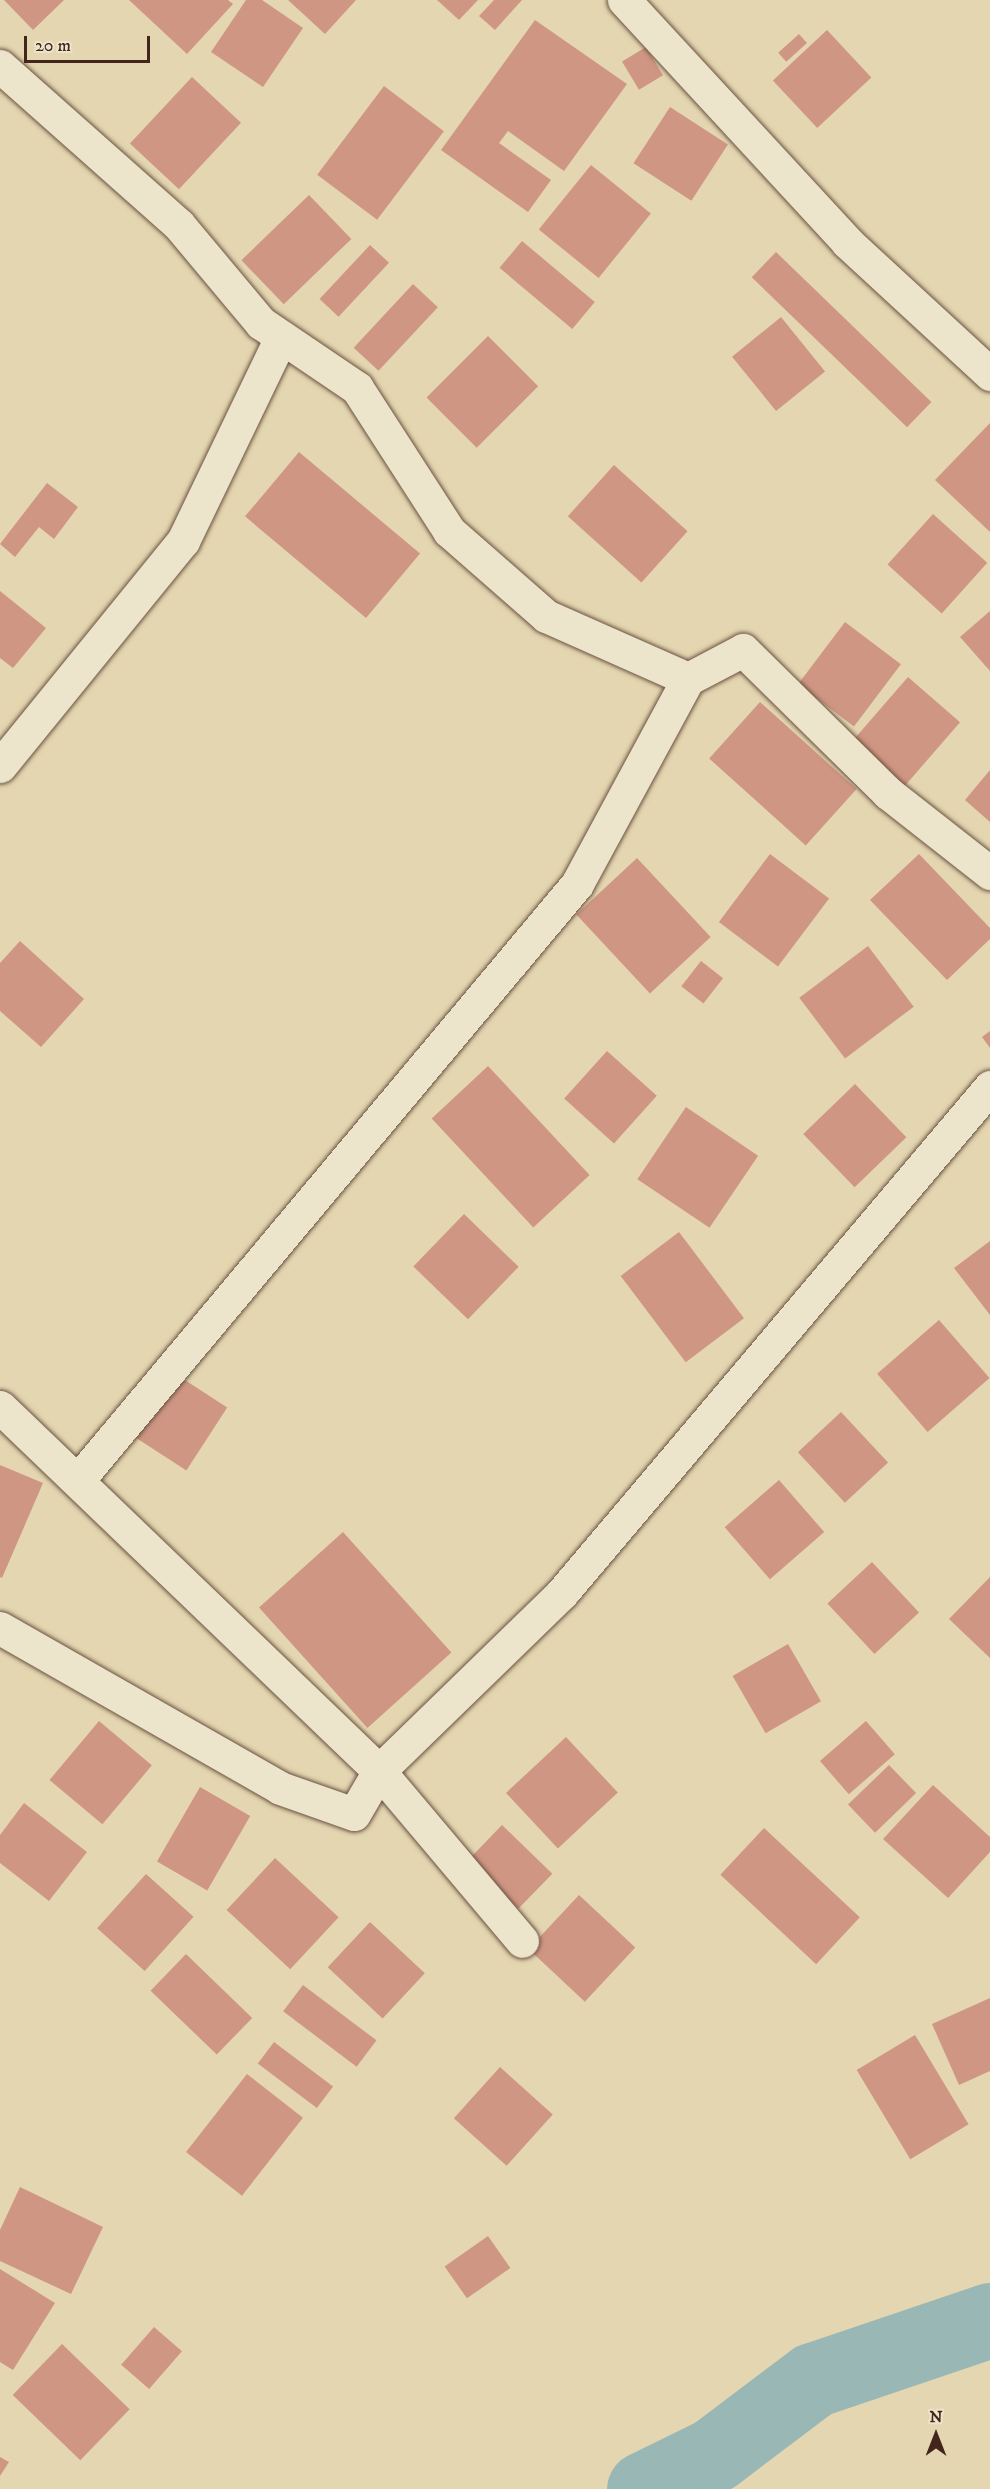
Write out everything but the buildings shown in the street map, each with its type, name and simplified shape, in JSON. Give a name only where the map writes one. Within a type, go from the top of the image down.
[{"type":"street","points":[[634,4],[847,242],[990,374]]},
{"type":"street","points":[[0,66],[179,225],[234,295],[261,323],[357,388],[449,531],[546,616],[688,679]]},
{"type":"street","points":[[2,760],[183,541],[281,337]]},
{"type":"street","points":[[78,1480],[577,884],[688,679],[743,650],[888,793],[990,873]]},
{"type":"street","points":[[0,1628],[280,1788],[354,1815],[379,1772],[562,1593],[990,1087]]},
{"type":"street","points":[[0,1407],[379,1772],[522,1941]]},
{"type":"waterway","points":[[644,2489],[715,2454],[813,2380],[990,2320]]}]
